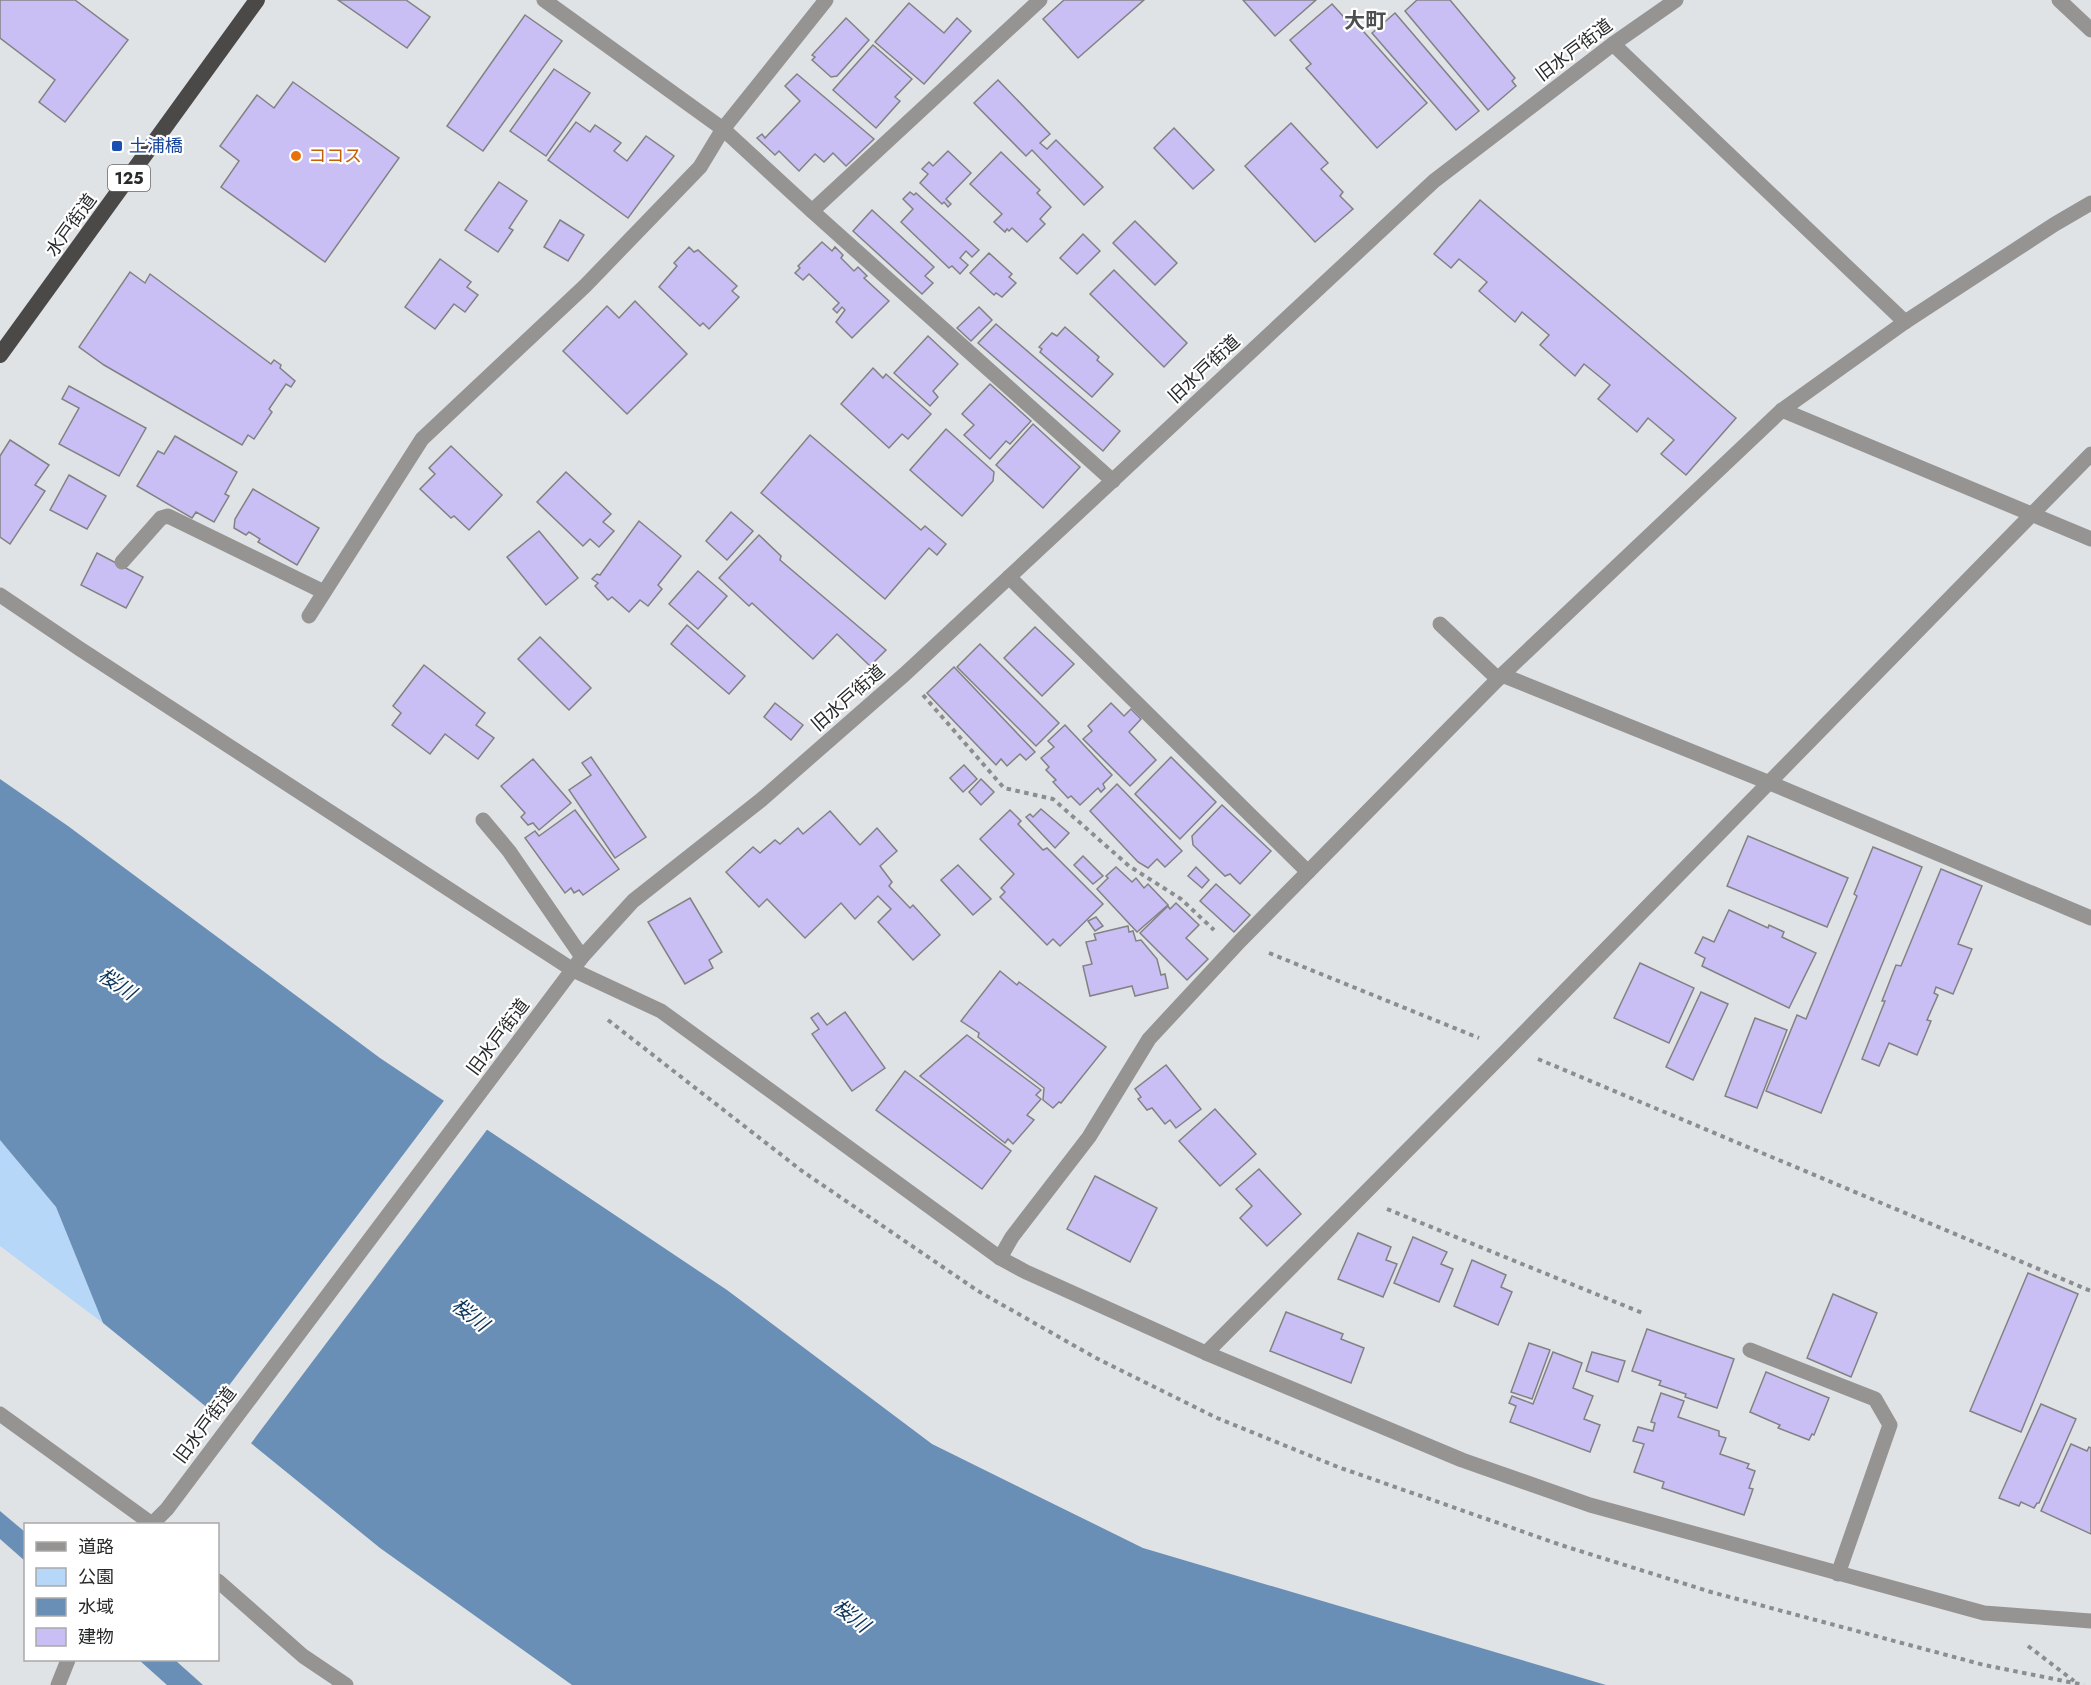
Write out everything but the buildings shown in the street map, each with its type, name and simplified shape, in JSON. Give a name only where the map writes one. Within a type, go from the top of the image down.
[{"type":"highway","name":"水戸街道","points":[[0,355],[257,0]]},
{"type":"street","points":[[544,0],[723,129],[1113,481]]},
{"type":"street","points":[[309,616],[422,439],[585,286],[700,167],[723,129],[826,0]]},
{"type":"street","points":[[812,211],[1040,0]]},
{"type":"street","name":"旧水戸街道","points":[[153,1523],[167,1509],[577,964],[633,901],[760,800],[905,674],[1434,181],[1613,44],[1676,0]]},
{"type":"street","points":[[2060,0],[2091,30]]},
{"type":"street","points":[[1613,44],[1905,322]]},
{"type":"street","points":[[1000,1258],[1012,1237],[1089,1137],[1149,1040],[1237,945],[1500,677],[1782,410],[1905,322],[2091,203]]},
{"type":"street","points":[[1782,410],[2091,539]]},
{"type":"street","points":[[1206,1353],[1770,783],[2091,454]]},
{"type":"street","points":[[122,562],[161,518],[168,516],[324,592]]},
{"type":"street","points":[[1009,577],[1308,873]]},
{"type":"street","points":[[0,595],[80,649],[577,964],[661,1011],[1000,1258],[1026,1272],[1206,1353],[1462,1460],[1590,1505],[1984,1612],[2091,1621]]},
{"type":"street","points":[[1440,624],[1500,677],[1770,783],[2091,918]]},
{"type":"street","points":[[483,820],[509,851],[577,964]]},
{"type":"street","points":[[1750,1350],[1875,1399],[1890,1425],[1838,1574]]},
{"type":"street","points":[[0,1414],[151,1523]]},
{"type":"street","points":[[219,1582],[303,1656],[346,1685]]},
{"type":"street","points":[[58,1685],[67,1661]]},
{"type":"path","points":[[905,674],[1004,788],[1053,799],[1129,866],[1182,899],[1237,945],[1509,1048],[2091,1291]]},
{"type":"path","points":[[1361,1198],[1645,1314]]},
{"type":"path","points":[[1984,1612],[2077,1684]]},
{"type":"green space","points":[[0,1140],[56,1207],[103,1323],[0,1246]]},
{"type":"water","name":"桜川","points":[[0,779],[68,826],[380,1058],[727,1290],[932,1444],[1143,1548],[1606,1685],[572,1685],[380,1548],[103,1323],[56,1207],[0,1140]]},
{"type":"water","points":[[0,1511],[24,1531],[24,1560],[0,1539]]},
{"type":"water","points":[[140,1661],[176,1661],[203,1685],[167,1685]]},
{"type":"pier","points":[[446,1098],[489,1127],[249,1446],[209,1412]]},
{"type":"place","name":"土浦橋","points":[[117,146]]},
{"type":"place","name":"ココス","points":[[296,156]]},
{"type":"district","name":"大町","points":[[1365,21]]}]
